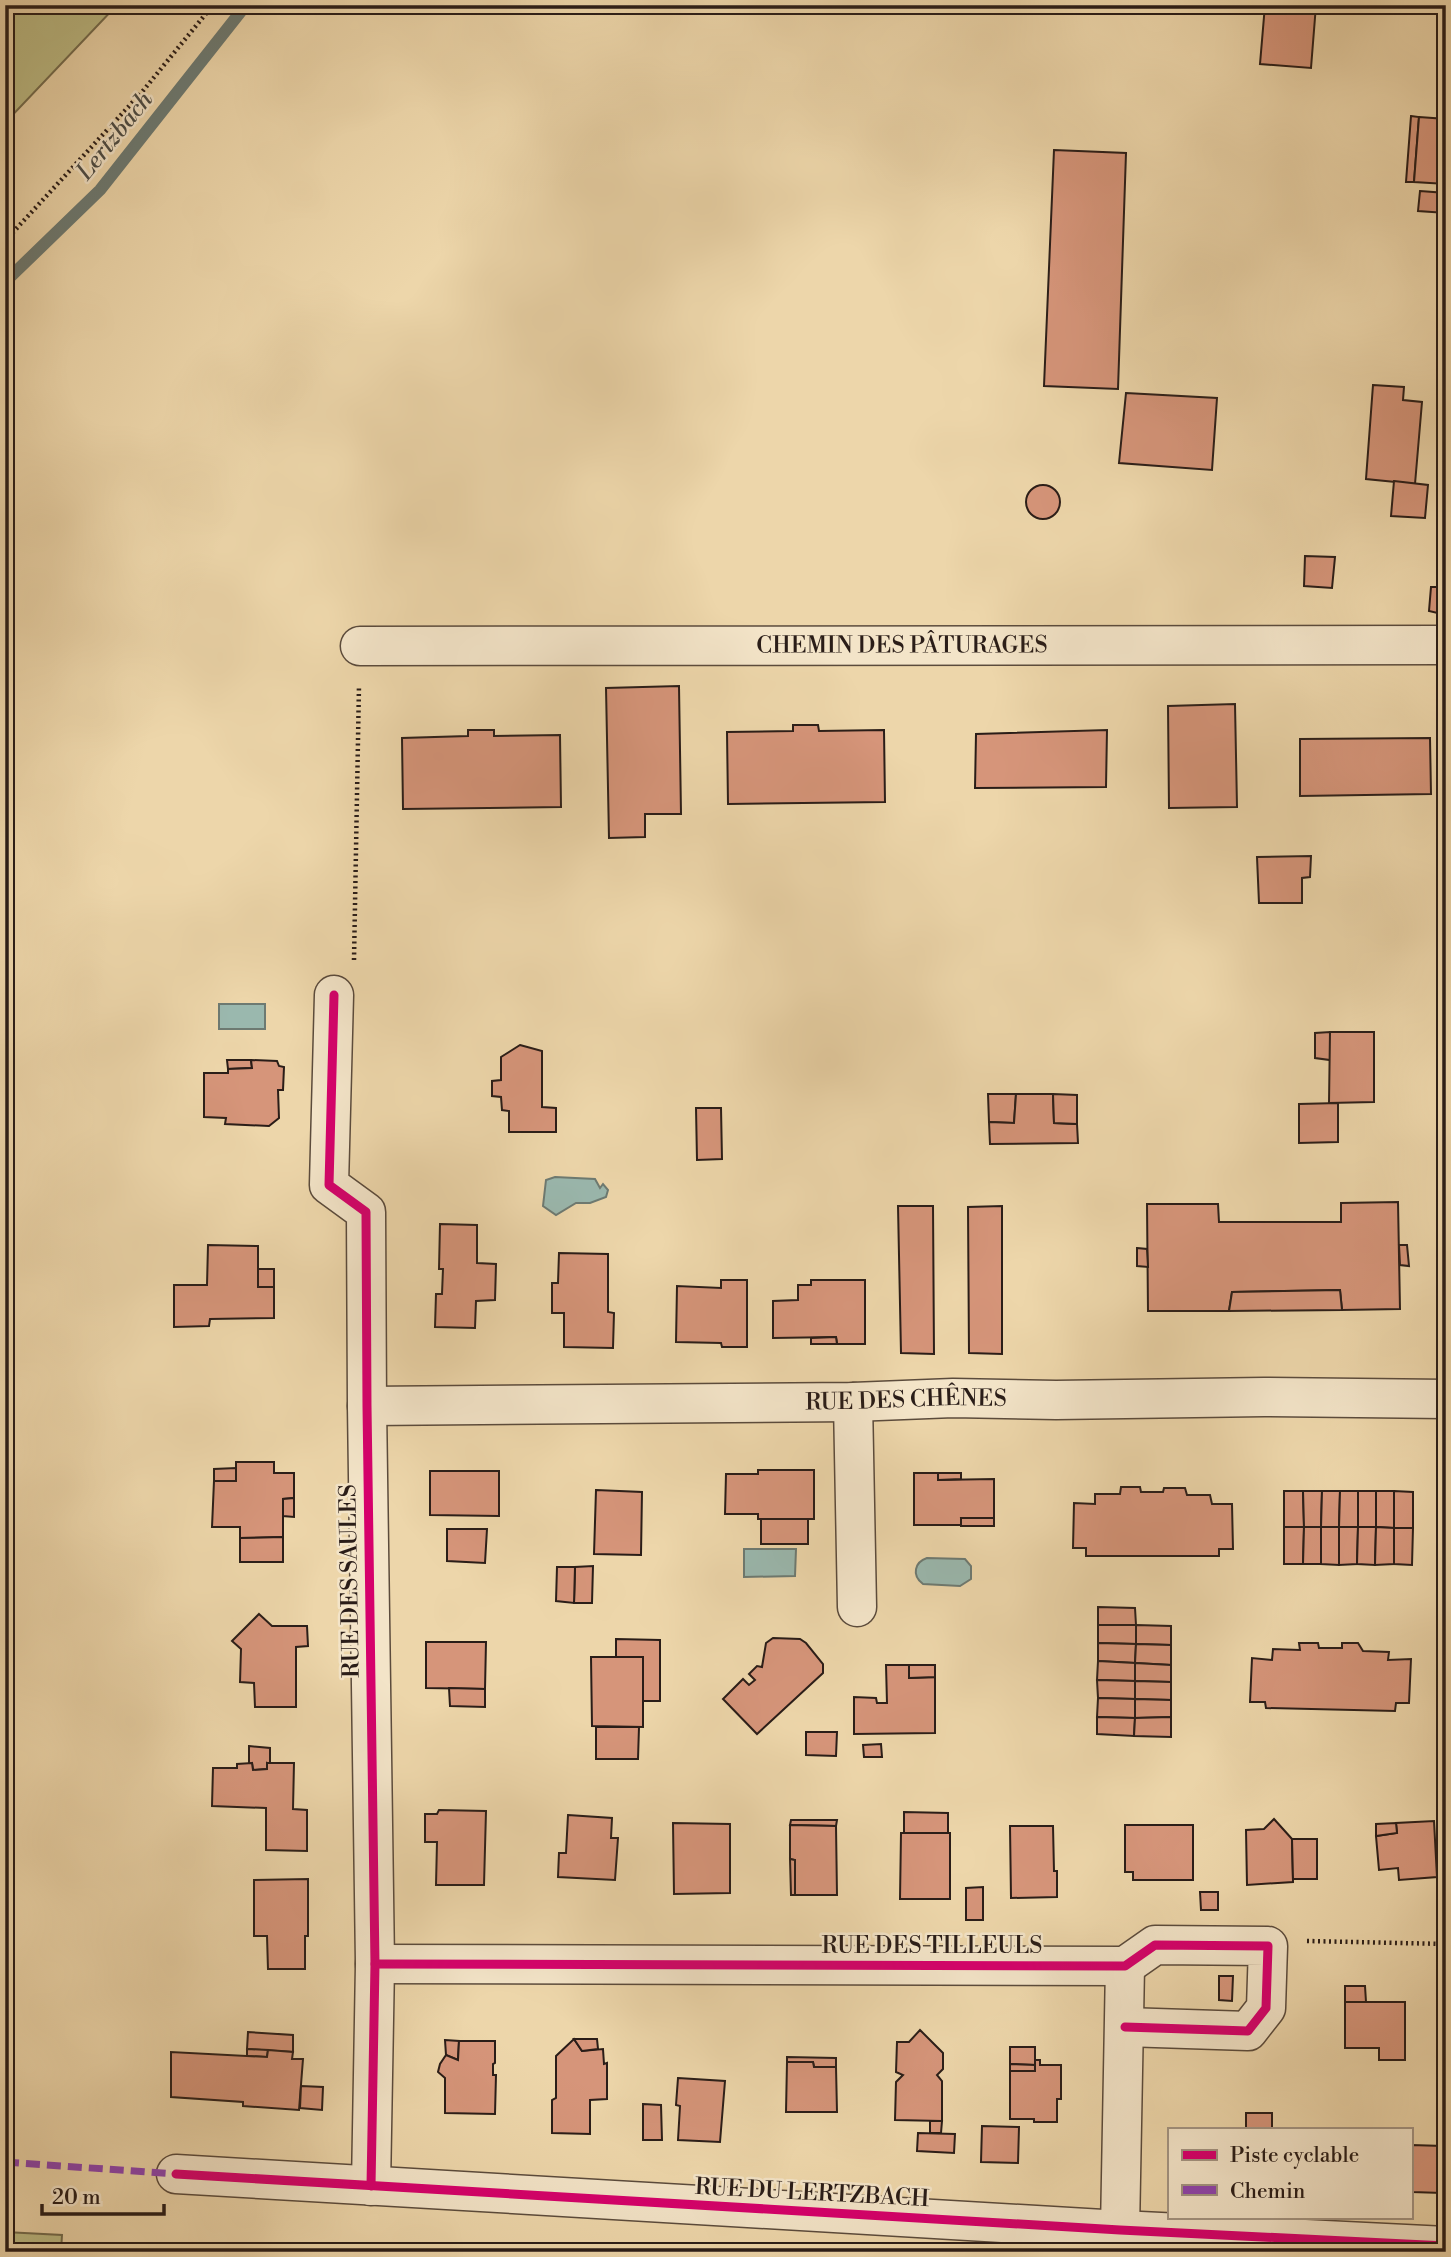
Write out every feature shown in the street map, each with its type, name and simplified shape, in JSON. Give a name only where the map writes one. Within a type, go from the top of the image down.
[{"type":"street","name":"CHEMIN DES PÂTURAGES","points":[[360,646],[1446,645]]},
{"type":"street","name":"RUE DES SAULES","points":[[334,995],[329,1185],[366,1212],[375,1964],[371,2186]]},
{"type":"street","name":"RUE DES CHÊNES","points":[[367,1406],[853,1402],[953,1398],[1446,1399]]},
{"type":"street","points":[[853,1402],[857,1607]]},
{"type":"street","points":[[1120,2230],[1125,1965],[1155,1945],[1268,1946],[1266,2008],[1248,2031],[1125,2026]]},
{"type":"street","name":"RUE DES TILLEULS","points":[[375,1964],[1125,1965]]},
{"type":"street","name":"RUE DU LERTZBACH","points":[[176,2174],[1120,2230],[1446,2246]]},
{"type":"path","points":[[5,241],[142,92],[213,5]]},
{"type":"path","points":[[334,995],[354,975],[360,646]]},
{"type":"path","points":[[1268,1946],[1302,1941],[1446,1944]]},
{"type":"shaded area","points":[[5,5],[117,5],[5,123]]},
{"type":"shaded area","points":[[5,2232],[62,2235],[61,2252],[5,2252]]},
{"type":"water","points":[[219,1004],[265,1004],[265,1029],[219,1029]]},
{"type":"water","points":[[555,1177],[595,1179],[600,1188],[603,1184],[608,1190],[606,1197],[590,1203],[576,1203],[556,1215],[543,1206],[546,1180]]},
{"type":"water","points":[[744,1549],[796,1549],[795,1576],[744,1577]]},
{"type":"water","points":[[927,1558],[965,1559],[971,1566],[971,1579],[960,1586],[923,1584],[917,1577],[916,1569],[920,1562]]},
{"type":"building","points":[[1265,5],[1316,5],[1311,68],[1260,64]]},
{"type":"building","points":[[1411,116],[1419,117],[1414,182],[1406,182]]},
{"type":"building","points":[[1419,117],[1446,119],[1446,184],[1414,182]]},
{"type":"building","points":[[1054,150],[1126,153],[1118,389],[1044,386]]},
{"type":"building","points":[[1420,191],[1446,193],[1446,213],[1418,211]]},
{"type":"building","points":[[1373,385],[1404,387],[1403,400],[1422,402],[1415,484],[1366,479]]},
{"type":"building","points":[[1126,393],[1217,398],[1212,470],[1119,463]]},
{"type":"building","points":[[1394,481],[1428,485],[1425,518],[1391,516]]},
{"type":"building","points":[[1043,485],[1055,490],[1060,502],[1055,514],[1043,519],[1031,514],[1026,502],[1031,490]]},
{"type":"building","points":[[1305,556],[1335,557],[1332,588],[1304,586]]},
{"type":"building","points":[[1431,587],[1446,587],[1446,615],[1429,611]]},
{"type":"building","points":[[679,686],[681,814],[645,814],[645,837],[609,838],[606,688]]},
{"type":"building","points":[[1235,704],[1237,807],[1169,808],[1168,706]]},
{"type":"building","points":[[793,725],[818,725],[819,731],[884,730],[885,802],[728,804],[727,732],[793,731]]},
{"type":"building","points":[[468,730],[494,730],[494,736],[560,735],[561,807],[403,809],[402,738],[468,736]]},
{"type":"building","points":[[1107,730],[1106,787],[975,788],[976,734]]},
{"type":"building","points":[[1430,738],[1431,794],[1300,796],[1300,739]]},
{"type":"building","points":[[1311,856],[1310,877],[1302,878],[1302,903],[1259,903],[1257,857]]},
{"type":"building","points":[[1330,1032],[1330,1060],[1315,1058],[1315,1033]]},
{"type":"building","points":[[1330,1032],[1374,1032],[1374,1102],[1329,1103]]},
{"type":"building","points":[[520,1045],[542,1051],[542,1107],[556,1108],[556,1132],[509,1132],[509,1111],[502,1110],[501,1097],[492,1096],[492,1081],[501,1080],[501,1057]]},
{"type":"building","points":[[227,1060],[251,1060],[252,1068],[228,1069]]},
{"type":"building","points":[[251,1060],[277,1061],[279,1066],[284,1067],[283,1090],[278,1090],[279,1118],[269,1126],[225,1124],[226,1118],[204,1117],[204,1073],[228,1073],[228,1069],[252,1068]]},
{"type":"building","points":[[988,1094],[1016,1094],[1014,1123],[989,1122]]},
{"type":"building","points":[[1016,1094],[1053,1094],[1054,1123],[1077,1124],[1078,1143],[990,1144],[989,1122],[1014,1123]]},
{"type":"building","points":[[1053,1094],[1077,1095],[1077,1124],[1054,1123]]},
{"type":"building","points":[[1338,1103],[1338,1142],[1299,1143],[1299,1104]]},
{"type":"building","points":[[696,1108],[721,1108],[722,1159],[697,1160]]},
{"type":"building","points":[[1398,1202],[1400,1309],[1342,1310],[1340,1290],[1232,1292],[1229,1311],[1148,1311],[1147,1204],[1218,1204],[1219,1222],[1341,1222],[1341,1203]]},
{"type":"building","points":[[898,1206],[933,1206],[934,1354],[901,1353]]},
{"type":"building","points":[[1002,1206],[1002,1354],[969,1353],[968,1207]]},
{"type":"building","points":[[440,1224],[477,1225],[477,1263],[496,1264],[495,1300],[476,1301],[475,1328],[435,1327],[436,1294],[442,1294],[443,1269],[439,1269]]},
{"type":"building","points":[[208,1245],[258,1246],[258,1287],[274,1287],[274,1318],[210,1319],[209,1326],[174,1327],[174,1285],[207,1285]]},
{"type":"building","points":[[1399,1245],[1407,1245],[1409,1266],[1400,1265]]},
{"type":"building","points":[[1137,1248],[1147,1249],[1148,1267],[1137,1266]]},
{"type":"building","points":[[559,1253],[608,1254],[608,1312],[614,1313],[613,1348],[564,1347],[564,1313],[552,1313],[552,1283],[558,1283]]},
{"type":"building","points":[[258,1269],[274,1269],[274,1287],[258,1287]]},
{"type":"building","points":[[721,1280],[747,1280],[747,1347],[722,1347],[721,1343],[676,1342],[677,1286],[721,1288]]},
{"type":"building","points":[[811,1280],[865,1280],[865,1344],[837,1344],[836,1337],[773,1338],[773,1301],[798,1300],[798,1285],[811,1285]]},
{"type":"building","points":[[1340,1290],[1342,1310],[1229,1311],[1232,1292]]},
{"type":"building","points":[[836,1337],[837,1344],[811,1344],[811,1338]]},
{"type":"building","points":[[236,1462],[274,1462],[274,1473],[294,1473],[294,1498],[283,1499],[283,1537],[240,1538],[240,1527],[212,1527],[214,1481],[236,1481]]},
{"type":"building","points":[[236,1468],[236,1481],[214,1481],[214,1469]]},
{"type":"building","points":[[758,1470],[814,1470],[814,1519],[758,1519],[758,1514],[725,1514],[726,1474],[758,1474]]},
{"type":"building","points":[[430,1471],[499,1471],[499,1516],[430,1515]]},
{"type":"building","points":[[914,1473],[938,1473],[938,1480],[994,1479],[994,1518],[961,1518],[962,1525],[914,1525]]},
{"type":"building","points":[[938,1473],[961,1473],[961,1479],[938,1480]]},
{"type":"building","points":[[1121,1487],[1140,1487],[1141,1492],[1185,1488],[1187,1495],[1210,1495],[1212,1504],[1232,1504],[1233,1549],[1219,1549],[1219,1556],[1086,1556],[1086,1548],[1073,1548],[1074,1503],[1095,1504],[1095,1494],[1120,1494]]},
{"type":"building","points":[[596,1490],[642,1492],[641,1555],[594,1554]]},
{"type":"building","points":[[1284,1491],[1303,1491],[1304,1527],[1284,1527]]},
{"type":"building","points":[[1303,1491],[1322,1491],[1321,1527],[1304,1527]]},
{"type":"building","points":[[1322,1491],[1340,1491],[1339,1527],[1321,1527]]},
{"type":"building","points":[[1340,1491],[1358,1491],[1358,1527],[1339,1527]]},
{"type":"building","points":[[1358,1491],[1376,1491],[1376,1527],[1358,1527]]},
{"type":"building","points":[[1376,1491],[1394,1491],[1394,1528],[1376,1527]]},
{"type":"building","points":[[1394,1491],[1413,1492],[1413,1528],[1394,1528]]},
{"type":"building","points":[[294,1498],[294,1517],[283,1516],[283,1499]]},
{"type":"building","points":[[961,1518],[994,1518],[994,1526],[961,1526]]},
{"type":"building","points":[[761,1519],[808,1519],[808,1544],[761,1544]]},
{"type":"building","points":[[1284,1527],[1304,1527],[1303,1564],[1284,1564]]},
{"type":"building","points":[[1304,1527],[1321,1527],[1321,1564],[1303,1564]]},
{"type":"building","points":[[1321,1527],[1339,1527],[1339,1565],[1321,1564]]},
{"type":"building","points":[[1339,1527],[1358,1527],[1357,1564],[1339,1565]]},
{"type":"building","points":[[1358,1527],[1376,1527],[1375,1565],[1357,1564]]},
{"type":"building","points":[[1376,1527],[1394,1528],[1394,1564],[1375,1565]]},
{"type":"building","points":[[1394,1528],[1413,1528],[1412,1565],[1394,1564]]},
{"type":"building","points":[[447,1529],[487,1529],[485,1563],[447,1561]]},
{"type":"building","points":[[283,1537],[283,1562],[240,1562],[240,1538]]},
{"type":"building","points":[[593,1566],[592,1603],[574,1603],[575,1567]]},
{"type":"building","points":[[557,1567],[575,1567],[574,1603],[556,1601]]},
{"type":"building","points":[[1098,1607],[1135,1608],[1136,1625],[1098,1625]]},
{"type":"building","points":[[259,1614],[272,1626],[307,1626],[308,1646],[296,1647],[296,1707],[255,1707],[254,1683],[240,1682],[241,1649],[232,1641]]},
{"type":"building","points":[[1098,1625],[1136,1625],[1136,1644],[1098,1643]]},
{"type":"building","points":[[1136,1625],[1171,1626],[1171,1645],[1136,1644]]},
{"type":"building","points":[[773,1638],[800,1639],[806,1643],[823,1664],[823,1673],[757,1734],[723,1699],[743,1679],[749,1685],[755,1680],[749,1674],[757,1666],[762,1667],[766,1643]]},
{"type":"building","points":[[616,1639],[660,1640],[660,1701],[643,1701],[643,1657],[616,1657]]},
{"type":"building","points":[[426,1642],[486,1642],[485,1689],[426,1688]]},
{"type":"building","points":[[1098,1643],[1136,1644],[1135,1663],[1098,1661]]},
{"type":"building","points":[[1299,1643],[1318,1643],[1319,1648],[1342,1648],[1342,1643],[1358,1643],[1363,1651],[1389,1652],[1388,1660],[1411,1659],[1409,1703],[1396,1703],[1395,1711],[1266,1708],[1265,1702],[1250,1702],[1252,1658],[1272,1660],[1273,1649],[1300,1650]]},
{"type":"building","points":[[1136,1644],[1171,1645],[1171,1665],[1135,1663]]},
{"type":"building","points":[[591,1657],[643,1657],[643,1727],[592,1726]]},
{"type":"building","points":[[1098,1661],[1135,1663],[1135,1681],[1097,1680]]},
{"type":"building","points":[[1135,1663],[1171,1665],[1171,1682],[1135,1681]]},
{"type":"building","points":[[886,1665],[909,1665],[909,1678],[935,1677],[935,1733],[854,1734],[854,1697],[876,1698],[877,1703],[887,1703]]},
{"type":"building","points":[[909,1665],[935,1665],[935,1677],[909,1678]]},
{"type":"building","points":[[1097,1680],[1135,1681],[1135,1699],[1098,1698]]},
{"type":"building","points":[[1135,1681],[1171,1682],[1171,1700],[1135,1699]]},
{"type":"building","points":[[449,1688],[485,1689],[485,1707],[450,1706]]},
{"type":"building","points":[[1098,1698],[1135,1699],[1135,1718],[1097,1717]]},
{"type":"building","points":[[1135,1699],[1171,1700],[1171,1717],[1135,1718]]},
{"type":"building","points":[[1097,1717],[1135,1718],[1134,1736],[1097,1734]]},
{"type":"building","points":[[1171,1717],[1171,1737],[1134,1736],[1135,1718]]},
{"type":"building","points":[[596,1727],[639,1727],[638,1759],[596,1759]]},
{"type":"building","points":[[806,1732],[837,1732],[836,1756],[806,1755]]},
{"type":"building","points":[[881,1744],[882,1757],[864,1757],[863,1745]]},
{"type":"building","points":[[249,1746],[270,1748],[270,1764],[267,1763],[267,1769],[253,1770],[252,1763],[249,1764]]},
{"type":"building","points":[[252,1763],[253,1770],[267,1769],[267,1763],[294,1763],[293,1809],[307,1810],[307,1851],[266,1850],[266,1808],[212,1806],[213,1768],[237,1768],[237,1764]]},
{"type":"building","points":[[439,1810],[486,1811],[484,1885],[436,1885],[437,1842],[425,1842],[425,1814],[437,1814]]},
{"type":"building","points":[[904,1812],[948,1813],[948,1833],[904,1833]]},
{"type":"building","points":[[568,1815],[612,1818],[611,1838],[618,1838],[615,1880],[558,1877],[559,1853],[566,1853]]},
{"type":"building","points":[[1274,1819],[1292,1839],[1293,1882],[1247,1885],[1246,1830],[1264,1829]]},
{"type":"building","points":[[791,1820],[837,1820],[836,1826],[790,1825]]},
{"type":"building","points":[[1434,1821],[1437,1877],[1399,1880],[1398,1868],[1379,1870],[1376,1836],[1397,1833],[1396,1823]]},
{"type":"building","points":[[673,1823],[730,1824],[730,1893],[674,1894]]},
{"type":"building","points":[[1396,1823],[1397,1833],[1376,1836],[1376,1824]]},
{"type":"building","points":[[790,1825],[836,1826],[837,1895],[795,1895],[795,1860],[790,1859]]},
{"type":"building","points":[[1125,1825],[1193,1825],[1193,1880],[1133,1880],[1133,1872],[1125,1872]]},
{"type":"building","points":[[1010,1826],[1053,1826],[1057,1897],[1011,1898]]},
{"type":"building","points":[[901,1833],[950,1833],[950,1899],[900,1899]]},
{"type":"building","points":[[1292,1839],[1317,1839],[1317,1879],[1293,1879]]},
{"type":"building","points":[[790,1859],[795,1860],[795,1895],[791,1895]]},
{"type":"building","points":[[308,1879],[305,1969],[268,1969],[267,1936],[254,1936],[254,1880]]},
{"type":"building","points":[[983,1887],[983,1920],[966,1920],[966,1888]]},
{"type":"building","points":[[1200,1892],[1218,1892],[1218,1910],[1201,1910]]},
{"type":"building","points":[[1219,1976],[1233,1976],[1232,2001],[1219,2000]]},
{"type":"building","points":[[1345,1986],[1365,1986],[1366,2002],[1345,2002]]},
{"type":"building","points":[[1345,2002],[1405,2002],[1405,2060],[1379,2060],[1379,2048],[1345,2048]]},
{"type":"building","points":[[920,2030],[943,2053],[943,2069],[937,2075],[942,2081],[942,2121],[895,2120],[896,2082],[903,2075],[896,2072],[897,2042],[909,2042]]},
{"type":"building","points":[[248,2032],[293,2035],[293,2052],[247,2049]]},
{"type":"building","points":[[574,2039],[582,2051],[603,2049],[604,2064],[607,2063],[607,2099],[590,2100],[590,2134],[552,2133],[552,2100],[556,2098],[556,2056]]},
{"type":"building","points":[[574,2039],[597,2039],[598,2049],[582,2051]]},
{"type":"building","points":[[445,2040],[459,2041],[458,2060],[446,2055]]},
{"type":"building","points":[[459,2041],[495,2041],[495,2114],[445,2113],[445,2078],[438,2072],[446,2055],[458,2060]]},
{"type":"building","points":[[1010,2047],[1035,2047],[1035,2065],[1010,2064]]},
{"type":"building","points":[[247,2049],[268,2050],[267,2057],[247,2056]]},
{"type":"building","points":[[268,2050],[293,2052],[292,2059],[303,2059],[299,2110],[243,2106],[243,2102],[171,2097],[171,2052],[267,2057]]},
{"type":"building","points":[[787,2057],[836,2058],[836,2067],[814,2067],[813,2062],[787,2062]]},
{"type":"building","points":[[1035,2060],[1040,2060],[1040,2065],[1061,2065],[1061,2099],[1057,2099],[1057,2122],[1010,2119],[1010,2071],[1035,2071]]},
{"type":"building","points":[[787,2062],[813,2062],[814,2067],[836,2067],[837,2112],[786,2112]]},
{"type":"building","points":[[1010,2064],[1035,2065],[1035,2071],[1010,2071]]},
{"type":"building","points":[[678,2078],[725,2081],[720,2142],[678,2140]]},
{"type":"building","points":[[301,2086],[323,2087],[322,2110],[300,2108]]},
{"type":"building","points":[[643,2104],[661,2105],[662,2140],[643,2140]]},
{"type":"building","points":[[1246,2113],[1272,2113],[1272,2128],[1246,2128]]},
{"type":"building","points":[[930,2121],[942,2121],[941,2133],[930,2133]]},
{"type":"building","points":[[982,2126],[1019,2127],[1018,2163],[981,2162]]},
{"type":"building","points":[[918,2133],[955,2134],[954,2153],[917,2151]]},
{"type":"building","points":[[1412,2145],[1443,2146],[1442,2193],[1412,2192]]},
{"type":"building","points":[[1443,2146],[1446,2146],[1446,2193],[1442,2193]]},
{"type":"waterway","name":"Lertzbach","points":[[5,282],[100,190],[246,5]]},
{"type":"marked path","points":[[5,2162],[176,2174]]},
{"type":"cycle path","points":[[334,995],[329,1185],[366,1212],[375,1964],[371,2186]]},
{"type":"cycle path","points":[[375,1964],[1125,1966],[1155,1945],[1268,1946],[1266,2008],[1248,2031],[1125,2027]]},
{"type":"cycle path","points":[[176,2174],[1120,2230],[1446,2246]]}]
